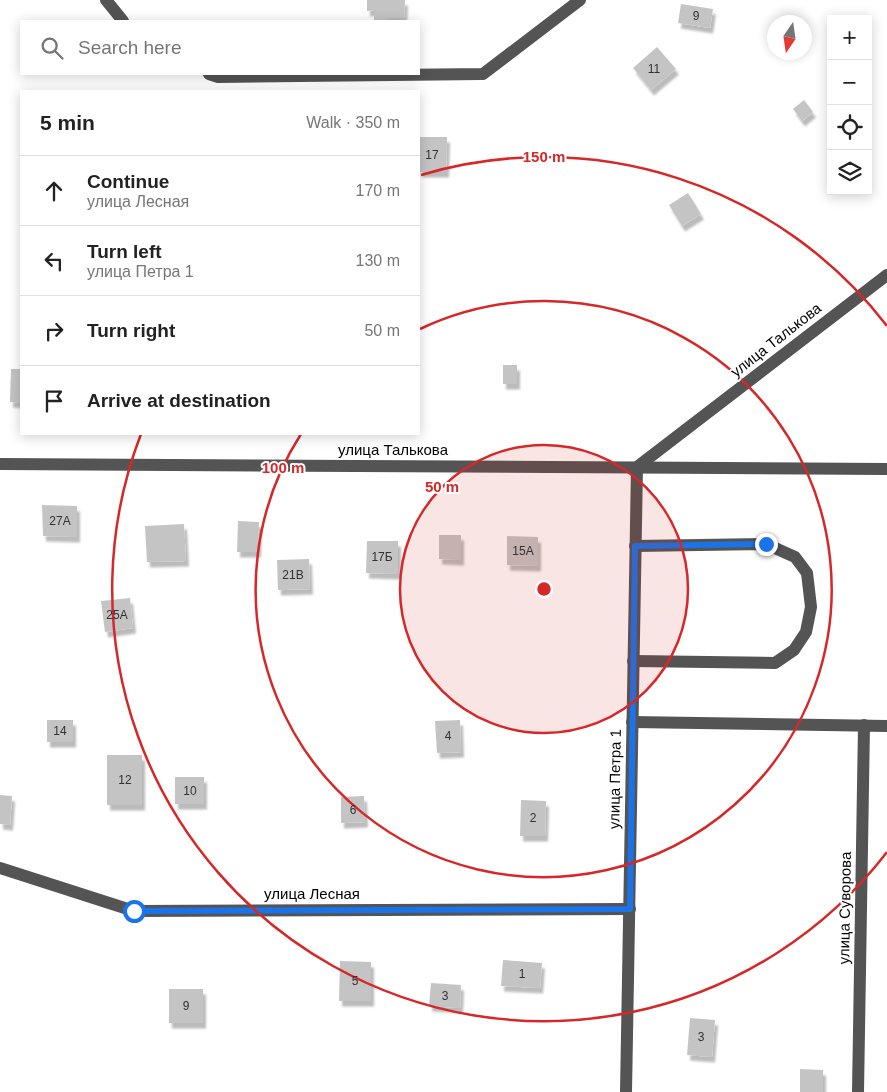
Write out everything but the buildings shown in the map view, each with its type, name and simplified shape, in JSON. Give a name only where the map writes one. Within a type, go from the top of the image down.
[{"type":"street","points":[[106,0],[122,20]]},
{"type":"street","points":[[420,75],[483,74],[580,0]]},
{"type":"street","points":[[212,75],[218,77],[395,75]]},
{"type":"street","name":"улица Талькова","points":[[637,467],[887,275]]},
{"type":"street","name":"улица Талькова","points":[[0,464],[887,469]]},
{"type":"street","name":"улица Петра 1","points":[[626,1092],[637,467]]},
{"type":"street","points":[[633,661],[775,663],[794,650],[806,632],[811,607],[807,573],[794,557],[766,544],[635,546]]},
{"type":"street","points":[[632,722],[887,726]]},
{"type":"street","name":"улица Суворова","points":[[858,1092],[864,725]]},
{"type":"street","name":"улица Лесная","points":[[0,868],[134,911],[630,909]]},
{"type":"route","points":[[134,911],[630,909],[635,546],[766,544]]}]
